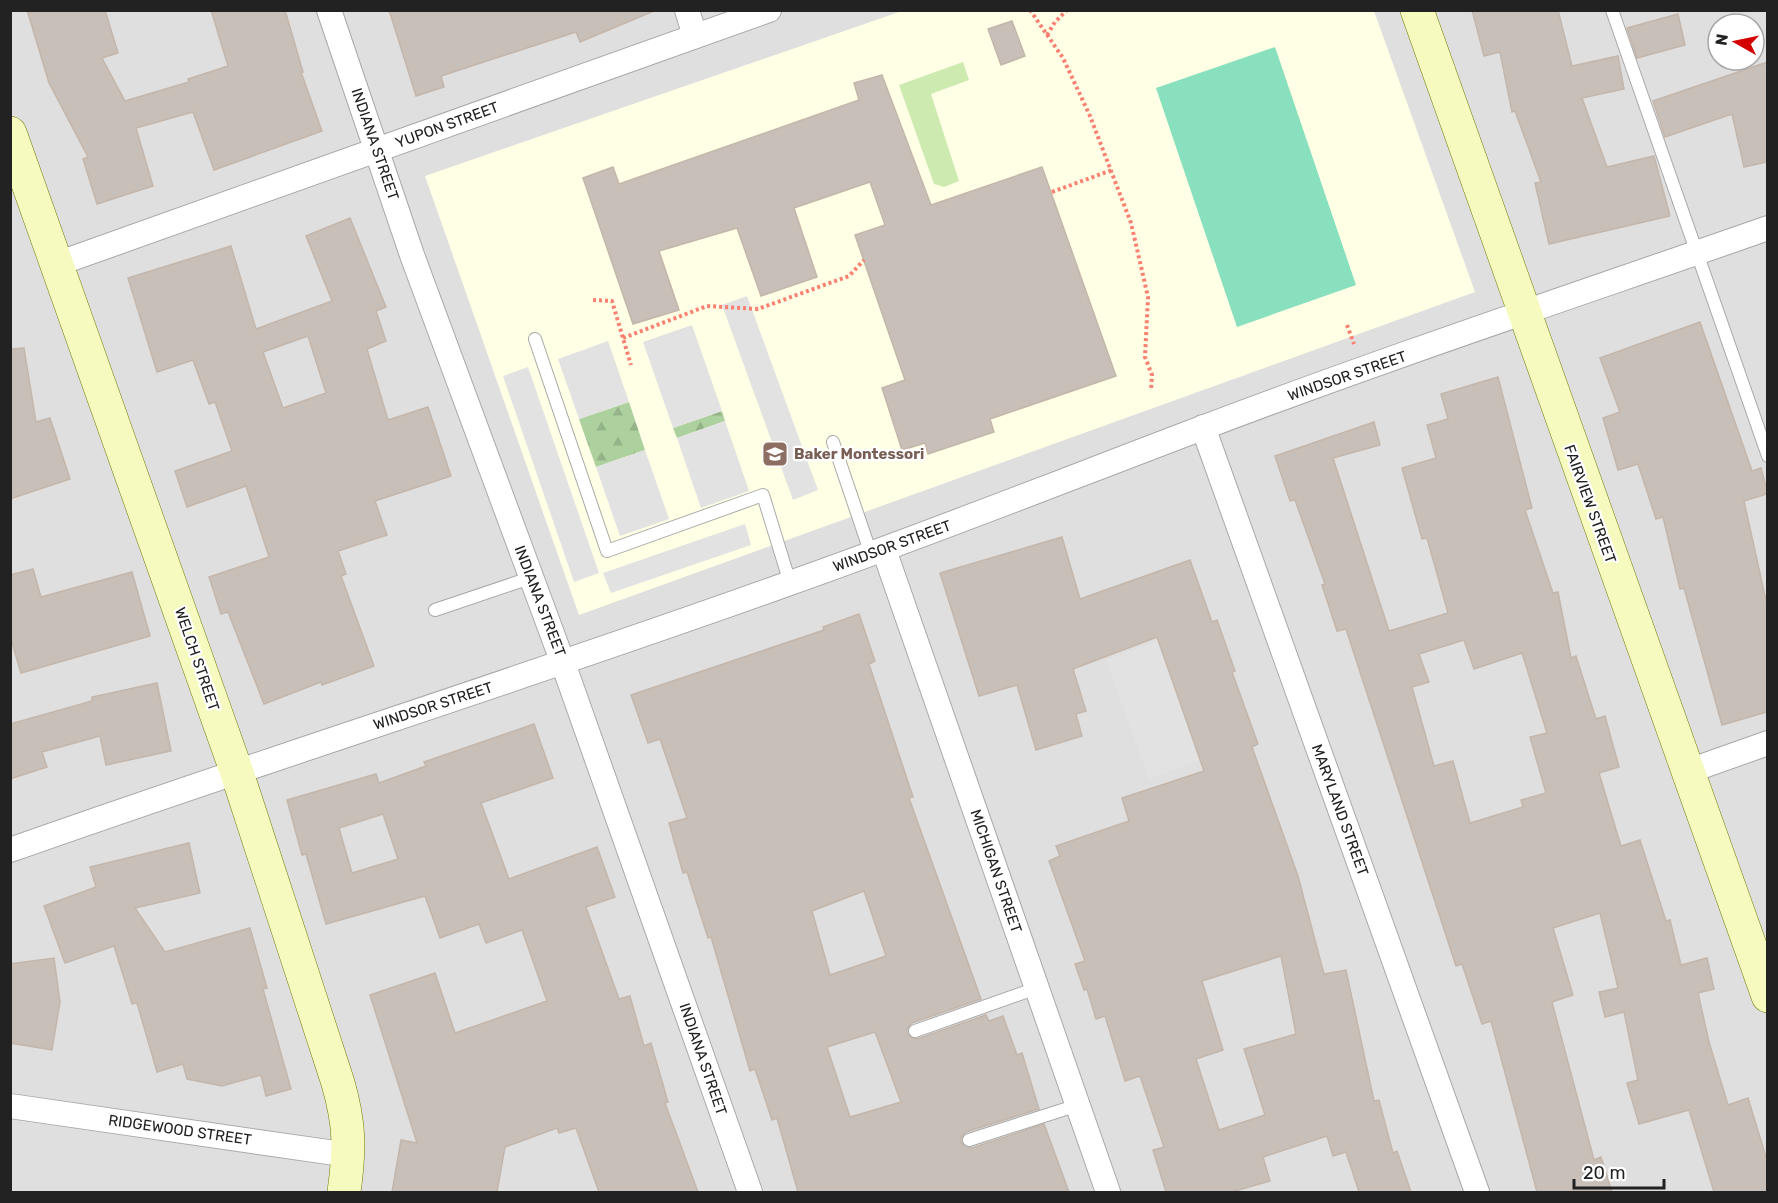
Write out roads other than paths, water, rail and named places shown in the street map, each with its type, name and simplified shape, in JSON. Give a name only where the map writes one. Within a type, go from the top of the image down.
[{"type":"street","name":"INDIANA STREET","points":[[329,10],[412,255],[563,663],[750,1192]]},
{"type":"street","points":[[687,10],[695,36]]},
{"type":"street","name":"YUPON STREET","points":[[57,264],[769,10]]},
{"type":"street","name":"FAIRVIEW STREET","points":[[1416,10],[1767,996]]},
{"type":"street","name":"WELCH STREET","points":[[10,133],[236,770],[338,1083],[348,1117],[349,1155],[344,1192]]},
{"type":"street","name":"WINDSOR STREET","points":[[10,850],[236,770],[563,663],[790,583],[1203,427],[1767,228]]},
{"type":"street","name":"MARYLAND STREET","points":[[1203,427],[1477,1192]]},
{"type":"street","name":"MICHIGAN STREET","points":[[877,552],[1037,988],[1108,1192]]},
{"type":"street","points":[[1686,772],[1767,743]]},
{"type":"street","name":"RIDGEWOOD STREET","points":[[10,1106],[349,1155]]},
{"type":"lane","points":[[1612,10],[1767,456]]},
{"type":"lane","points":[[535,339],[607,552],[763,495],[790,583]]},
{"type":"lane","points":[[833,442],[877,552]]},
{"type":"lane","points":[[435,610],[530,578]]},
{"type":"lane","points":[[915,1031],[1037,988]]},
{"type":"lane","points":[[969,1140],[1078,1105]]},
{"type":"place","name":"Baker Montessori","points":[[775,454]]}]
